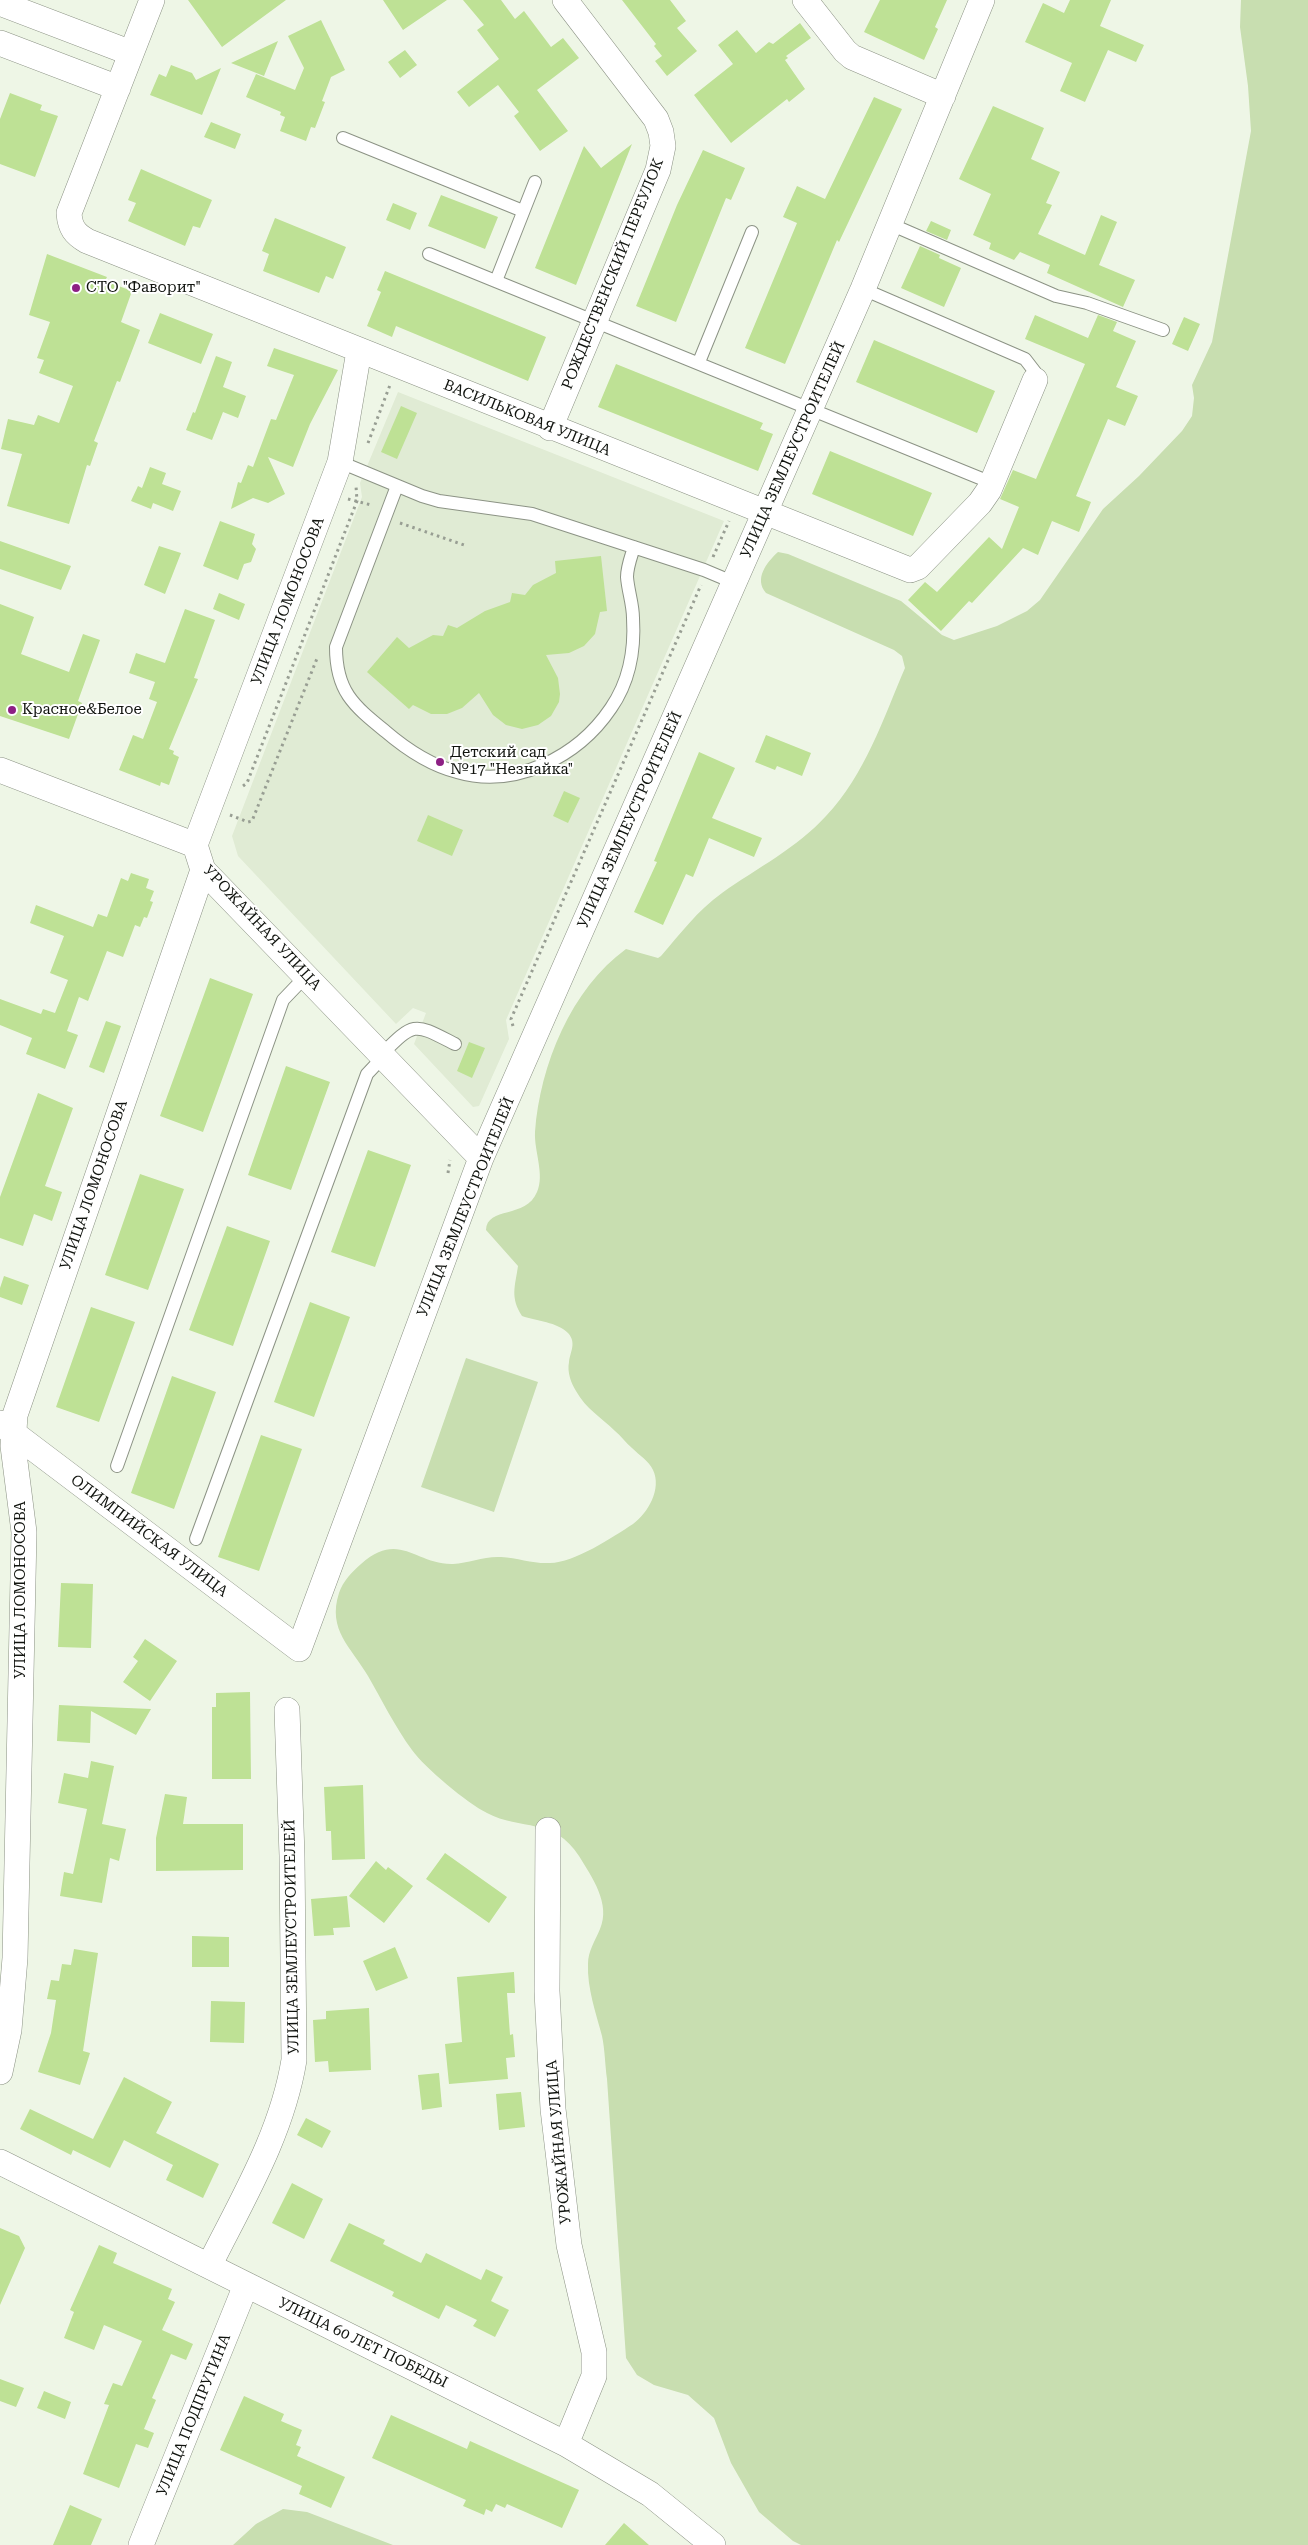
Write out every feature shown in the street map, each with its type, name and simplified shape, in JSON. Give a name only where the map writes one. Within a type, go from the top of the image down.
[{"type":"street","name":"ВАСИЛЬКОВАЯ УЛИЦА","points":[[152,0],[69,213],[70,224],[76,234],[87,241],[765,514],[910,570],[918,567],[980,502],[992,483],[1035,380]]},
{"type":"street","name":"РОЖДЕСТВЕНСКИЙ ПЕРЕУЛОК","points":[[550,428],[658,170],[663,146],[661,132],[649,108],[566,0]]},
{"type":"street","points":[[806,0],[845,51],[852,57],[943,96]]},
{"type":"street","name":"УЛИЦА ЗЕМЛЕУСТРОИТЕЛЕЙ","points":[[298,1649],[481,1158],[863,289],[982,0]]},
{"type":"street","points":[[0,3],[131,53]]},
{"type":"street","points":[[0,43],[118,88]]},
{"type":"street","name":"УЛИЦА ЛОМОНОСОВА","points":[[195,845],[349,466],[359,351]]},
{"type":"street","points":[[0,770],[195,845]]},
{"type":"street","name":"УРОЖАЙНАЯ УЛИЦА","points":[[195,845],[203,870],[481,1158]]},
{"type":"street","name":"УЛИЦА ЛОМОНОСОВА","points":[[0,2072],[9,2030],[15,1958],[23,1562],[22,1510],[6,1428],[19,1399],[203,870]]},
{"type":"street","name":"ОЛИМПИЙСКАЯ УЛИЦА","points":[[6,1428],[298,1649]]},
{"type":"street","name":"УЛИЦА ЗЕМЛЕУСТРОИТЕЛЕЙ","points":[[209,2266],[268,2149],[289,2090],[294,2060],[292,1856],[287,1710]]},
{"type":"street","name":"УРОЖАЙНАЯ УЛИЦА","points":[[548,1830],[547,1991],[553,2109],[569,2245],[594,2352],[594,2376],[566,2444]]},
{"type":"street","name":"УЛИЦА 60 ЛЕТ ПОБЕДЫ","points":[[0,2162],[566,2444],[650,2494],[713,2545]]},
{"type":"street","name":"УЛИЦА ПОДПРУГИНА","points":[[140,2545],[246,2285]]},
{"type":"lane","points":[[343,138],[523,211]]},
{"type":"lane","points":[[496,281],[535,182]]},
{"type":"lane","points":[[890,224],[1056,296],[1087,303],[1164,330]]},
{"type":"lane","points":[[698,362],[752,232]]},
{"type":"lane","points":[[429,254],[992,483]]},
{"type":"lane","points":[[863,289],[1025,359],[1035,372],[1035,380]]},
{"type":"lane","points":[[349,466],[439,501],[532,514],[707,571],[735,583]]},
{"type":"lane","points":[[397,486],[336,648],[336,665],[340,683],[358,710],[417,755],[456,772],[475,776],[517,773],[544,766],[584,740],[613,706],[630,668],[634,644],[633,616],[627,576],[634,548]]},
{"type":"lane","points":[[117,1466],[283,1000],[306,976]]},
{"type":"lane","points":[[196,1539],[367,1074],[405,1032],[416,1027],[425,1029],[455,1044]]},
{"type":"path","points":[[236,790],[247,783],[357,501],[355,478],[349,466],[390,384]]},
{"type":"path","points":[[357,501],[369,504],[397,522],[467,546]]},
{"type":"path","points":[[514,1032],[511,1019],[732,514]]},
{"type":"path","points":[[239,818],[248,822],[252,821],[322,646]]},
{"type":"path","points":[[226,819],[231,806]]},
{"type":"shaded area","name":"Детский сад №17 \"Незнайка\"","points":[[398,392],[724,521],[506,1020],[509,1039],[479,1106],[473,1107],[414,1044],[426,1013],[413,1008],[396,1024],[238,856],[232,836],[362,497],[360,483]]},
{"type":"green space","points":[[1241,0],[1308,0],[1308,2545],[801,2545],[793,2541],[759,2512],[731,2463],[714,2418],[688,2395],[654,2385],[637,2375],[626,2358],[607,2079],[602,2036],[590,1991],[588,1973],[589,1955],[603,1920],[602,1900],[594,1882],[579,1856],[559,1835],[548,1830],[512,1822],[487,1813],[458,1793],[418,1757],[400,1732],[368,1676],[348,1647],[338,1628],[336,1606],[339,1593],[351,1574],[375,1554],[386,1550],[397,1549],[428,1560],[453,1564],[495,1557],[538,1563],[560,1562],[582,1554],[633,1524],[644,1514],[652,1500],[656,1485],[653,1470],[646,1461],[589,1408],[576,1391],[569,1373],[573,1344],[568,1333],[553,1324],[522,1316],[515,1297],[518,1266],[486,1230],[488,1223],[493,1218],[525,1206],[537,1192],[540,1171],[535,1132],[538,1107],[551,1055],[574,1007],[589,985],[607,966],[626,949],[658,958],[661,956],[682,931],[713,900],[790,848],[815,827],[840,800],[852,783],[872,746],[905,668],[902,656],[894,650],[766,593],[761,577],[766,566],[778,552],[788,554],[901,601],[942,635],[954,640],[997,626],[1027,611],[1040,600],[1103,509],[1139,476],[1182,431],[1192,416],[1194,398],[1192,385],[1212,342],[1251,131],[1248,86],[1240,27]]},
{"type":"green space","points":[[466,1358],[538,1382],[494,1512],[421,1487]]},
{"type":"green space","points":[[283,2509],[307,2512],[393,2545],[233,2545],[256,2524]]},
{"type":"building","points":[[188,0],[286,0],[222,47]]},
{"type":"building","points":[[383,0],[447,0],[403,30]]},
{"type":"building","points":[[463,0],[501,0],[515,19],[524,11],[551,47],[563,38],[579,58],[537,90],[568,131],[540,151],[514,116],[519,112],[498,85],[469,107],[457,92],[499,59],[477,30],[484,25]]},
{"type":"building","points":[[622,0],[670,0],[686,21],[677,28],[697,51],[667,76],[655,61],[662,56],[654,46],[656,44]]},
{"type":"building","points":[[880,0],[947,0],[935,27],[938,29],[924,60],[864,32]]},
{"type":"building","points":[[1070,0],[1111,0],[1100,26],[1144,45],[1136,62],[1108,50],[1085,102],[1060,91],[1072,63],[1025,42],[1043,3],[1064,13]]},
{"type":"building","points":[[321,20],[345,70],[331,77],[322,101],[325,102],[315,128],[311,127],[306,141],[280,131],[285,117],[280,115],[281,112],[246,97],[256,74],[295,90],[304,68],[288,36]]},
{"type":"building","points":[[800,23],[811,38],[786,56],[788,58],[785,60],[805,89],[789,102],[787,99],[731,143],[694,95],[733,64],[718,45],[737,30],[756,53],[769,42],[773,44]]},
{"type":"building","points":[[278,41],[264,76],[231,63]]},
{"type":"building","points":[[405,50],[417,65],[400,78],[388,62]]},
{"type":"building","points":[[171,65],[192,73],[196,80],[221,68],[202,115],[150,95],[159,74],[166,77]]},
{"type":"building","points":[[10,93],[42,105],[40,110],[58,116],[35,177],[0,164],[0,119]]},
{"type":"building","points":[[874,97],[902,109],[839,242],[837,240],[785,364],[745,348],[797,223],[783,217],[797,186],[825,199]]},
{"type":"building","points":[[993,106],[1044,128],[1031,159],[1060,172],[1046,203],[1052,205],[1038,234],[1085,255],[1101,215],[1117,222],[1099,265],[1135,280],[1123,307],[1047,273],[1050,265],[1020,252],[1014,260],[989,249],[991,243],[973,235],[991,194],[959,179]]},
{"type":"building","points":[[211,122],[241,134],[235,149],[204,137]]},
{"type":"building","points":[[632,144],[576,285],[535,268],[584,146],[601,168]]},
{"type":"building","points":[[703,150],[745,168],[731,200],[726,198],[676,322],[636,306],[677,205]]},
{"type":"building","points":[[141,169],[212,200],[200,228],[193,226],[185,246],[128,221],[136,203],[128,200]]},
{"type":"building","points":[[441,195],[498,217],[485,249],[428,226]]},
{"type":"building","points":[[393,203],[417,213],[410,230],[386,220]]},
{"type":"building","points":[[275,218],[346,247],[333,279],[326,276],[319,293],[263,271],[269,254],[262,251]]},
{"type":"building","points":[[931,221],[951,230],[947,240],[926,231]]},
{"type":"building","points":[[920,246],[940,255],[939,258],[961,268],[944,307],[901,288]]},
{"type":"building","points":[[47,254],[107,277],[105,281],[132,291],[121,322],[140,330],[120,382],[117,381],[94,441],[98,443],[90,466],[87,465],[69,524],[7,506],[22,454],[1,449],[8,419],[34,425],[38,415],[59,423],[73,386],[39,373],[44,360],[37,358],[50,322],[29,315]]},
{"type":"building","points":[[385,271],[546,337],[528,381],[396,326],[392,337],[367,326],[381,292],[377,290]]},
{"type":"building","points":[[160,313],[213,334],[201,364],[148,343]]},
{"type":"building","points":[[1035,315],[1088,338],[1098,315],[1117,322],[1113,331],[1136,341],[1116,387],[1138,396],[1125,426],[1108,419],[1076,496],[1091,502],[1079,532],[1052,521],[1038,555],[1023,548],[972,603],[969,601],[941,631],[908,600],[925,582],[937,592],[989,537],[1002,549],[1019,507],[1000,499],[1013,470],[1036,479],[1085,364],[1025,339]]},
{"type":"building","points":[[1184,317],[1200,324],[1188,351],[1172,344]]},
{"type":"building","points":[[874,340],[995,391],[977,433],[856,382]]},
{"type":"building","points":[[274,348],[338,370],[310,424],[293,467],[268,457],[285,494],[268,503],[253,498],[231,509],[238,482],[241,483],[248,465],[253,467],[271,419],[276,420],[294,375],[267,366]]},
{"type":"building","points":[[216,356],[232,362],[223,387],[246,396],[238,418],[223,412],[212,440],[186,430],[193,412],[195,413]]},
{"type":"building","points":[[616,364],[763,423],[760,429],[773,434],[758,471],[598,407]]},
{"type":"building","points":[[401,406],[417,413],[397,459],[381,452]]},
{"type":"building","points":[[830,451],[932,493],[913,536],[812,494]]},
{"type":"building","points":[[150,467],[166,473],[162,484],[181,491],[173,511],[153,503],[151,509],[131,501],[138,486],[142,488]]},
{"type":"building","points":[[220,521],[255,534],[252,544],[256,549],[251,562],[244,564],[238,580],[203,566]]},
{"type":"building","points":[[0,541],[71,566],[61,590],[0,569]]},
{"type":"building","points":[[159,546],[181,553],[165,594],[144,585]]},
{"type":"building","points":[[601,556],[607,611],[600,612],[595,634],[584,646],[569,653],[546,655],[558,678],[560,694],[559,702],[551,716],[538,725],[522,729],[506,725],[493,715],[479,693],[462,708],[447,714],[431,714],[413,705],[409,709],[367,672],[397,637],[409,648],[433,635],[443,636],[448,625],[457,628],[485,611],[510,602],[512,593],[525,595],[533,585],[556,573],[555,561]]},
{"type":"building","points":[[219,593],[245,604],[239,620],[213,609]]},
{"type":"building","points":[[0,604],[34,617],[21,654],[69,672],[83,634],[100,640],[78,701],[82,703],[69,739],[0,716]]},
{"type":"building","points":[[185,609],[215,620],[194,678],[198,679],[169,749],[174,751],[173,754],[179,757],[169,785],[161,782],[160,786],[119,770],[133,735],[143,739],[157,702],[149,699],[155,682],[129,673],[136,653],[165,663]]},
{"type":"building","points":[[766,735],[811,753],[802,776],[777,766],[775,770],[755,762]]},
{"type":"building","points":[[699,752],[735,768],[712,818],[762,838],[754,857],[709,838],[693,877],[686,874],[663,925],[634,912],[657,862],[654,861]]},
{"type":"building","points":[[564,791],[580,798],[568,823],[553,816]]},
{"type":"building","points":[[428,815],[463,830],[452,856],[417,841]]},
{"type":"building","points":[[131,873],[149,879],[146,888],[154,891],[150,901],[153,902],[147,918],[144,917],[140,927],[135,925],[123,957],[107,951],[88,1001],[79,997],[67,1031],[78,1035],[65,1069],[26,1054],[32,1038],[0,1025],[0,999],[41,1014],[43,1009],[55,1013],[68,980],[50,973],[64,936],[30,923],[36,905],[93,927],[98,914],[107,917],[121,878],[128,881]]},
{"type":"building","points":[[210,978],[253,994],[203,1132],[160,1116]]},
{"type":"building","points":[[106,1021],[121,1026],[104,1073],[89,1067]]},
{"type":"building","points":[[469,1042],[485,1048],[472,1078],[457,1071]]},
{"type":"building","points":[[286,1066],[330,1082],[291,1190],[248,1175]]},
{"type":"building","points":[[38,1093],[73,1108],[45,1186],[62,1192],[52,1221],[34,1214],[23,1246],[0,1238],[0,1197]]},
{"type":"building","points":[[368,1150],[411,1165],[375,1267],[331,1252]]},
{"type":"building","points":[[140,1174],[184,1189],[148,1290],[105,1275]]},
{"type":"building","points":[[227,1226],[270,1241],[233,1346],[189,1330]]},
{"type":"building","points":[[4,1276],[29,1285],[22,1305],[0,1297],[0,1288]]},
{"type":"building","points":[[310,1302],[350,1317],[314,1417],[274,1402]]},
{"type":"building","points":[[91,1307],[135,1322],[99,1422],[56,1407]]},
{"type":"building","points":[[172,1376],[216,1392],[174,1509],[131,1493]]},
{"type":"building","points":[[261,1435],[302,1449],[259,1571],[218,1557]]},
{"type":"building","points":[[61,1583],[93,1584],[91,1648],[58,1647]]},
{"type":"building","points":[[145,1639],[177,1661],[150,1701],[123,1682],[138,1661],[133,1657]]},
{"type":"building","points":[[250,1692],[251,1779],[212,1779],[212,1707],[216,1707],[216,1693]]},
{"type":"building","points":[[59,1705],[151,1709],[136,1735],[91,1711],[90,1743],[57,1741]]},
{"type":"building","points":[[91,1761],[114,1766],[102,1824],[126,1829],[119,1861],[110,1858],[102,1903],[60,1896],[64,1872],[73,1874],[87,1809],[58,1803],[64,1773],[88,1778]]},
{"type":"building","points":[[363,1785],[365,1859],[332,1860],[331,1831],[326,1831],[324,1787]]},
{"type":"building","points":[[165,1794],[187,1797],[183,1824],[243,1824],[243,1870],[156,1871],[156,1838]]},
{"type":"building","points":[[445,1853],[507,1897],[489,1923],[426,1879]]},
{"type":"building","points":[[376,1861],[386,1870],[388,1867],[413,1886],[384,1923],[349,1896]]},
{"type":"building","points":[[347,1896],[350,1927],[333,1928],[334,1935],[314,1936],[311,1899]]},
{"type":"building","points":[[192,1936],[229,1937],[229,1967],[192,1967]]},
{"type":"building","points":[[395,1947],[408,1978],[376,1991],[363,1961]]},
{"type":"building","points":[[74,1949],[98,1953],[83,2051],[90,2053],[80,2085],[38,2072],[51,2033],[56,2000],[47,1999],[51,1980],[59,1981],[62,1964],[71,1965]]},
{"type":"building","points":[[514,1972],[515,1993],[507,1993],[510,2035],[513,2034],[515,2057],[506,2058],[508,2079],[449,2084],[445,2044],[462,2042],[457,1977]]},
{"type":"building","points":[[211,2001],[245,2002],[244,2043],[210,2042]]},
{"type":"building","points":[[369,2008],[371,2070],[329,2072],[328,2061],[315,2062],[313,2020],[326,2019],[326,2011]]},
{"type":"building","points":[[439,2073],[442,2107],[422,2110],[418,2075]]},
{"type":"building","points":[[124,2077],[172,2102],[156,2133],[219,2164],[203,2198],[166,2180],[173,2165],[124,2140],[110,2168],[73,2150],[71,2155],[20,2129],[30,2109],[93,2139]]},
{"type":"building","points":[[521,2092],[525,2127],[499,2130],[496,2094]]},
{"type":"building","points":[[306,2118],[331,2131],[322,2148],[297,2135]]},
{"type":"building","points":[[292,2183],[323,2199],[304,2239],[272,2223]]},
{"type":"building","points":[[349,2223],[385,2240],[383,2244],[421,2263],[426,2253],[481,2280],[486,2269],[503,2277],[491,2301],[509,2310],[495,2337],[473,2326],[477,2320],[446,2305],[439,2319],[392,2296],[394,2292],[330,2261]]},
{"type":"building","points":[[0,2228],[19,2236],[25,2248],[0,2305]]},
{"type":"building","points":[[99,2245],[117,2253],[113,2263],[172,2289],[168,2299],[175,2302],[162,2330],[193,2344],[186,2360],[171,2354],[152,2398],[156,2400],[144,2429],[154,2433],[148,2448],[136,2444],[119,2488],[83,2474],[109,2405],[104,2404],[113,2383],[122,2386],[142,2341],[104,2325],[94,2350],[64,2338],[74,2312],[70,2310]]},
{"type":"building","points":[[0,2379],[24,2388],[16,2407],[0,2401]]},
{"type":"building","points":[[44,2391],[71,2402],[65,2419],[37,2408]]},
{"type":"building","points":[[244,2396],[284,2414],[281,2421],[302,2430],[296,2445],[301,2447],[297,2456],[345,2477],[331,2508],[299,2494],[302,2486],[220,2450]]},
{"type":"building","points":[[391,2415],[467,2449],[470,2441],[579,2490],[562,2528],[507,2504],[505,2508],[496,2504],[492,2512],[486,2509],[484,2515],[463,2506],[466,2500],[372,2458]]},
{"type":"building","points":[[70,2505],[102,2519],[91,2545],[53,2545]]},
{"type":"building","points":[[624,2523],[649,2545],[605,2545]]},
{"type":"place","name":"СТО \"Фаворит\"","points":[[76,288]]},
{"type":"place","name":"Красное&Белое","points":[[12,710]]},
{"type":"place","name":"Детский сад №17 \"Незнайка\"","points":[[440,762]]}]
